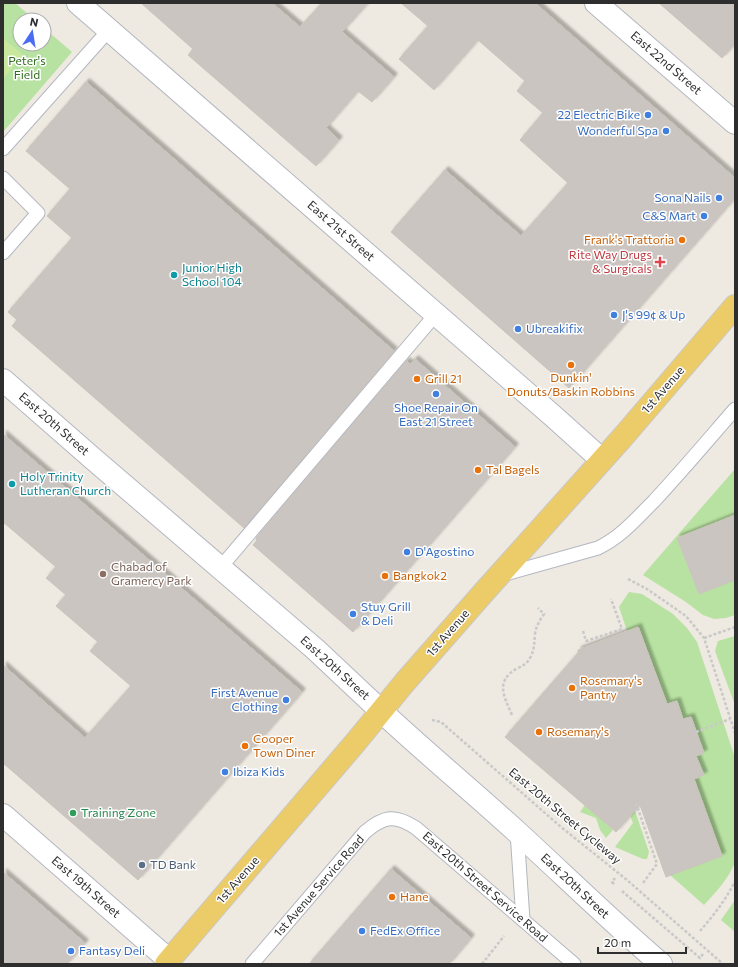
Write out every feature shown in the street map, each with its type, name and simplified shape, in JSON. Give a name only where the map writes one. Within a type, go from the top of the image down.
[{"type":"main road","name":"1st Avenue","points":[[168,962],[381,711],[498,576],[602,460],[735,306]]},
{"type":"street","name":"East 21st Street","points":[[78,3],[602,460]]},
{"type":"street","name":"East 22nd Street","points":[[596,3],[735,123]]},
{"type":"street","name":"East 20th Street","points":[[3,380],[315,649],[419,746],[517,832],[621,930],[660,964]]},
{"type":"street","name":"East 19th Street","points":[[3,815],[168,962]]},
{"type":"lane","points":[[3,149],[109,30]]},
{"type":"lane","points":[[3,178],[38,213],[3,253]]},
{"type":"lane","points":[[220,568],[436,314]]},
{"type":"lane","points":[[498,576],[598,548],[610,542],[630,525],[672,481],[735,409]]},
{"type":"lane","name":"1st Avenue Service Road","points":[[252,964],[365,832],[384,819],[392,819]]},
{"type":"lane","name":"East 20th Street Service Road","points":[[392,819],[401,820],[416,828],[574,964]]},
{"type":"lane","points":[[517,832],[522,920]]},
{"type":"path","points":[[628,579],[647,588],[686,616],[704,638],[735,733]]},
{"type":"path","points":[[583,632],[586,641],[622,629],[611,599]]},
{"type":"path","points":[[512,714],[503,695],[503,682],[509,673],[528,662],[531,656],[535,647],[536,629],[544,614],[538,608]]},
{"type":"path","points":[[704,638],[735,627]]},
{"type":"path","name":"East 20th Street Cycleway","points":[[426,719],[441,722],[561,827],[627,880],[723,964]]},
{"type":"path","points":[[696,732],[730,719]]},
{"type":"path","points":[[636,803],[657,864],[643,883]]},
{"type":"path","points":[[615,878],[612,882],[700,958],[704,954]]},
{"type":"path","points":[[700,931],[729,893],[735,881]]},
{"type":"path","points":[[482,964],[504,936]]},
{"type":"green space","name":"Peter's Field","points":[[3,3],[15,3],[26,12],[12,12],[12,52],[52,52],[52,35],[72,52],[3,132]]},
{"type":"green space","points":[[3,38],[12,46],[12,52],[19,52],[23,55],[3,79]]},
{"type":"green space","points":[[735,469],[735,515],[677,538],[699,594],[735,580],[735,615],[726,618],[714,619],[703,615],[686,602],[643,575]]},
{"type":"green space","points":[[629,592],[642,594],[673,614],[687,628],[697,642],[735,758],[735,862],[726,879],[704,905],[670,875],[722,856],[694,779],[704,775],[696,756],[704,753],[691,717],[683,719],[676,701],[667,704],[639,627],[627,631],[619,607]]},
{"type":"green space","points":[[735,636],[735,705],[715,651],[718,641]]},
{"type":"green space","points":[[623,797],[632,802],[649,852],[647,859],[643,859],[615,847],[633,823]]},
{"type":"green space","points":[[585,805],[613,830],[606,838],[600,830],[596,818],[580,812]]},
{"type":"green space","points":[[735,900],[735,932],[721,920]]},
{"type":"building","points":[[141,3],[272,3],[300,27],[322,3],[368,3],[342,32],[394,77],[372,102],[358,91],[326,128],[339,140],[316,166],[188,55],[193,49]]},
{"type":"building","points":[[401,3],[535,3],[735,178],[735,198],[569,388],[391,232],[445,170],[521,236],[568,183],[520,140],[543,113],[517,91],[525,81],[478,40],[434,90],[399,59],[428,26]]},
{"type":"building","points":[[659,3],[735,3],[735,44],[722,58]]},
{"type":"building","name":"Junior High School 104","points":[[86,82],[394,351],[244,528],[12,326],[17,320],[8,312],[72,238],[47,216],[70,189],[26,151]]},
{"type":"building","points":[[415,359],[515,447],[353,632],[253,545],[257,540],[256,538],[406,361],[410,364]]},
{"type":"building","points":[[3,434],[302,692],[138,880],[3,763],[3,665],[85,738],[131,686],[90,651],[98,642],[56,606],[66,595],[46,578],[56,567],[3,522]]},
{"type":"building","points":[[735,515],[735,580],[699,594],[677,538]]},
{"type":"building","points":[[638,627],[667,704],[677,701],[683,719],[691,717],[704,753],[696,756],[704,775],[694,779],[722,856],[666,877],[640,805],[616,832],[505,737],[578,653],[578,650]]},
{"type":"building","points":[[391,869],[471,938],[449,964],[309,964]]},
{"type":"building","points":[[3,872],[85,943],[67,964],[3,964]]},
{"type":"place","name":"22 Electric Bike","points":[[648,115]]},
{"type":"place","name":"Wonderful Spa","points":[[666,131]]},
{"type":"place","name":"Sona Nails","points":[[719,198]]},
{"type":"place","name":"C&S Mart","points":[[704,216]]},
{"type":"place","name":"Frank's Trattoria","points":[[682,240]]},
{"type":"place","name":"Rite Way Drugs & Surgicals","points":[[660,262]]},
{"type":"place","name":"Junior High School 104","points":[[174,275]]},
{"type":"place","name":"J's 99¢ & Up","points":[[614,315]]},
{"type":"place","name":"Ubreakifix","points":[[518,329]]},
{"type":"place","name":"Dunkin' Donuts/Baskin Robbins","points":[[571,365]]},
{"type":"place","name":"Grill 21","points":[[417,379]]},
{"type":"place","name":"Shoe Repair On East 21 Street","points":[[436,394]]},
{"type":"place","name":"Tal Bagels","points":[[478,470]]},
{"type":"place","name":"Holy Trinity Lutheran Church","points":[[12,484]]},
{"type":"place","name":"D'Agostino","points":[[407,552]]},
{"type":"place","name":"Chabad of Gramercy Park","points":[[103,574]]},
{"type":"place","name":"Bangkok2","points":[[385,576]]},
{"type":"place","name":"Stuy Grill & Deli","points":[[353,614]]},
{"type":"place","name":"Rosemary's Pantry","points":[[572,688]]},
{"type":"place","name":"First Avenue Clothing","points":[[286,700]]},
{"type":"place","name":"Rosemary's","points":[[539,732]]},
{"type":"place","name":"Cooper Town Diner","points":[[245,746]]},
{"type":"place","name":"Ibiza Kids","points":[[225,772]]},
{"type":"place","name":"Training Zone","points":[[73,813]]},
{"type":"place","name":"TD Bank","points":[[142,865]]},
{"type":"place","name":"Hane","points":[[392,897]]},
{"type":"place","name":"FedEx Office","points":[[362,931]]},
{"type":"place","name":"Fantasy Deli","points":[[71,951]]}]
